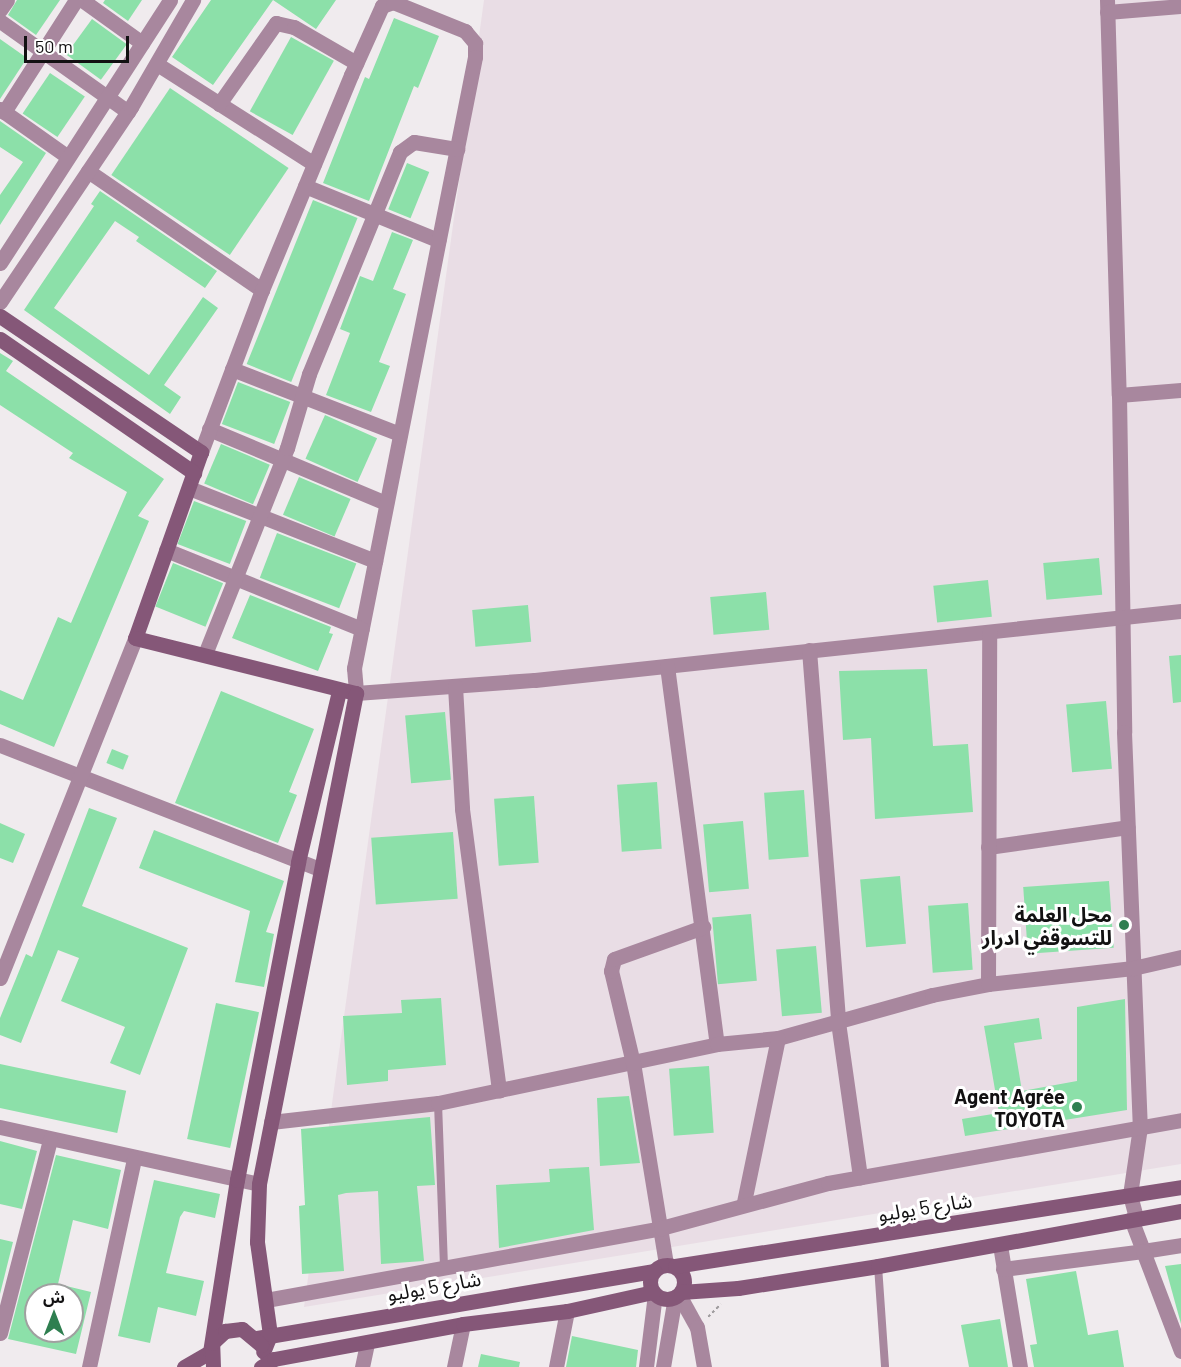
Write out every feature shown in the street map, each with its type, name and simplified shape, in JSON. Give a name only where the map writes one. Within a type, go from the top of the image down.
[{"type":"street","points":[[0,10],[6,0]]},
{"type":"street","points":[[68,157],[2,110],[43,53],[76,0]]},
{"type":"street","points":[[82,0],[142,43]]},
{"type":"street","points":[[0,263],[170,0]]},
{"type":"street","points":[[0,302],[128,112],[193,0]]},
{"type":"street","points":[[0,978],[135,638],[261,290],[379,11],[387,3],[393,2],[467,32],[475,43],[475,57],[354,668],[356,693],[319,869],[259,1184],[256,1242],[266,1300],[262,1352]]},
{"type":"street","points":[[1181,6],[1107,6],[1119,395],[1128,827],[1140,1127],[1130,1195],[1133,1219],[1143,1251],[1175,1325],[1181,1351]]},
{"type":"street","points":[[0,21],[128,112]]},
{"type":"street","points":[[219,104],[276,23],[294,27],[356,63]]},
{"type":"street","points":[[157,64],[314,164]]},
{"type":"street","points":[[205,654],[260,519],[302,398],[373,215],[403,148],[414,142],[457,149]]},
{"type":"street","points":[[88,171],[261,290]]},
{"type":"street","points":[[305,186],[438,240]]},
{"type":"street","points":[[0,316],[201,452]]},
{"type":"street","points":[[0,339],[191,480],[260,519],[375,561]]},
{"type":"street","points":[[232,369],[400,434]]},
{"type":"street","points":[[1119,395],[1181,390]]},
{"type":"street","points":[[210,429],[386,503]]},
{"type":"street","points":[[166,550],[362,629]]},
{"type":"street","points":[[135,638],[205,654],[339,691],[356,693],[667,666],[989,632],[1124,615],[1181,611]]},
{"type":"street","points":[[988,984],[989,632]]},
{"type":"street","points":[[809,650],[838,1022],[860,1177]]},
{"type":"street","points":[[667,666],[717,1044]]},
{"type":"street","points":[[211,1362],[237,1180],[298,862],[339,691],[354,668]]},
{"type":"street","points":[[455,686],[462,808],[499,1091]]},
{"type":"street","points":[[0,745],[319,869]]},
{"type":"street","points":[[988,847],[1128,827]]},
{"type":"street","points":[[665,1267],[661,1227],[633,1063],[611,970],[614,959],[703,927]]},
{"type":"street","points":[[271,1122],[438,1103],[717,1044],[778,1038],[932,995],[988,984],[1133,968],[1181,957]]},
{"type":"street","points":[[744,1202],[778,1038]]},
{"type":"street","points":[[266,1300],[661,1227],[744,1202],[860,1177],[1181,1120]]},
{"type":"street","points":[[0,1127],[259,1184]]},
{"type":"street","points":[[0,1333],[50,1139]]},
{"type":"street","points":[[88,1367],[134,1158]]},
{"type":"street","name":"شارع 5 يوليو","points":[[262,1352],[665,1267],[1181,1187]]},
{"type":"street","points":[[211,1362],[212,1343],[225,1331],[242,1329],[262,1352],[274,1359],[464,1324],[567,1311],[654,1293],[664,1299],[878,1266],[1181,1211]]},
{"type":"street","points":[[1000,1245],[1020,1367]]},
{"type":"street","points":[[1003,1269],[1181,1245]]},
{"type":"street","points":[[646,1367],[654,1293],[650,1281],[665,1267]]},
{"type":"street","points":[[663,1367],[684,1278],[665,1267]]},
{"type":"street","points":[[679,1295],[697,1327],[704,1367]]},
{"type":"street","points":[[556,1367],[567,1311]]},
{"type":"street","points":[[454,1367],[464,1324]]},
{"type":"street","points":[[362,1367],[367,1343]]},
{"type":"street","points":[[184,1367],[211,1362]]},
{"type":"street","points":[[195,1367],[211,1362]]},
{"type":"lane","points":[[438,1103],[444,1268]]},
{"type":"lane","points":[[878,1266],[885,1367]]},
{"type":"path","points":[[697,1327],[738,1288]]},
{"type":"shaded area","points":[[484,0],[1181,0],[1181,1164],[304,1307]]},
{"type":"building","points":[[17,0],[60,0],[36,35],[8,15]]},
{"type":"building","points":[[105,0],[142,0],[128,21],[103,3]]},
{"type":"building","points":[[211,0],[273,0],[213,85],[172,57]]},
{"type":"building","points":[[273,0],[336,0],[316,29]]},
{"type":"building","points":[[394,18],[439,36],[418,88],[414,86],[369,201],[323,183],[365,77],[369,79]]},
{"type":"building","points":[[92,19],[127,44],[101,80],[66,55]]},
{"type":"building","points":[[291,37],[334,61],[293,135],[250,111]]},
{"type":"building","points":[[0,39],[27,58],[0,99]]},
{"type":"building","points":[[50,73],[85,96],[57,137],[23,114]]},
{"type":"building","points":[[170,88],[289,168],[230,255],[111,175]]},
{"type":"building","points":[[0,121],[46,153],[0,225],[0,195],[23,162],[0,147]]},
{"type":"building","points":[[407,163],[429,172],[411,218],[388,209]]},
{"type":"building","points":[[100,191],[217,271],[205,288],[136,241],[139,237],[115,221],[54,308],[149,375],[203,297],[218,308],[164,385],[181,397],[170,414],[24,310],[94,206],[91,204]]},
{"type":"building","points":[[313,200],[358,218],[291,382],[247,364]]},
{"type":"building","points":[[392,232],[413,240],[393,289],[406,294],[379,362],[390,366],[371,412],[326,395],[350,333],[340,329],[360,276],[373,281]]},
{"type":"building","points":[[0,353],[13,361],[6,371],[164,479],[138,516],[149,521],[54,747],[0,724],[0,690],[23,700],[58,617],[71,623],[127,492],[69,458],[73,453],[0,405]]},
{"type":"building","points":[[238,382],[290,402],[274,444],[222,424]]},
{"type":"building","points":[[325,415],[377,438],[358,482],[305,459]]},
{"type":"building","points":[[221,444],[270,465],[253,504],[204,484]]},
{"type":"building","points":[[299,477],[351,499],[335,537],[283,515]]},
{"type":"building","points":[[194,501],[246,521],[230,564],[178,544]]},
{"type":"building","points":[[277,533],[356,563],[339,608],[260,578]]},
{"type":"building","points":[[1099,558],[1102,595],[1046,600],[1043,563]]},
{"type":"building","points":[[173,563],[223,583],[205,627],[155,607]]},
{"type":"building","points":[[988,580],[992,617],[937,623],[933,586]]},
{"type":"building","points":[[766,592],[769,630],[714,635],[710,597]]},
{"type":"building","points":[[250,595],[331,627],[329,633],[333,634],[318,671],[232,638]]},
{"type":"building","points":[[528,605],[531,642],[475,647],[472,610]]},
{"type":"building","points":[[1181,655],[1181,702],[1173,703],[1169,656]]},
{"type":"building","points":[[927,669],[933,746],[968,744],[973,812],[875,819],[871,738],[843,740],[839,671]]},
{"type":"building","points":[[221,691],[314,729],[289,792],[297,795],[278,843],[175,803]]},
{"type":"building","points":[[1106,701],[1112,769],[1072,772],[1066,704]]},
{"type":"building","points":[[445,712],[451,780],[411,783],[405,715]]},
{"type":"building","points":[[112,749],[129,756],[123,770],[106,763]]},
{"type":"building","points":[[657,782],[662,849],[622,852],[617,785]]},
{"type":"building","points":[[804,790],[809,857],[769,860],[764,793]]},
{"type":"building","points":[[534,796],[539,863],[499,866],[494,799]]},
{"type":"building","points":[[89,808],[117,818],[82,906],[188,948],[140,1075],[110,1063],[125,1027],[61,1001],[79,958],[58,950],[21,1043],[0,1035],[0,1018],[26,954],[32,957]]},
{"type":"building","points":[[743,821],[749,889],[709,892],[703,824]]},
{"type":"building","points":[[0,823],[25,834],[13,863],[0,858]]},
{"type":"building","points":[[154,830],[284,881],[266,932],[274,934],[264,987],[235,982],[250,911],[139,868]]},
{"type":"building","points":[[453,832],[458,899],[376,905],[371,838]]},
{"type":"building","points":[[900,876],[906,944],[866,947],[860,879]]},
{"type":"building","points":[[1109,881],[1114,948],[1028,954],[1023,887]]},
{"type":"building","points":[[968,903],[973,970],[933,973],[928,906]]},
{"type":"building","points":[[751,914],[757,981],[718,984],[712,917]]},
{"type":"building","points":[[816,946],[822,1013],[782,1016],[776,949]]},
{"type":"building","points":[[441,998],[446,1065],[388,1070],[388,1081],[347,1085],[343,1016],[402,1013],[401,1000]]},
{"type":"building","points":[[1125,999],[1127,1110],[965,1136],[962,1119],[999,1113],[984,1026],[1039,1018],[1042,1039],[1014,1043],[1022,1091],[1077,1081],[1077,1007]]},
{"type":"building","points":[[216,1003],[259,1012],[230,1148],[187,1139]]},
{"type":"building","points":[[0,1064],[126,1091],[117,1133],[0,1108]]},
{"type":"building","points":[[709,1066],[714,1133],[674,1136],[669,1069]]},
{"type":"building","points":[[629,1096],[640,1163],[600,1166],[597,1098]]},
{"type":"building","points":[[430,1117],[435,1185],[417,1186],[424,1261],[381,1264],[378,1191],[346,1193],[338,1195],[344,1271],[302,1274],[299,1206],[305,1205],[301,1129]]},
{"type":"building","points":[[0,1141],[37,1151],[22,1209],[0,1204]]},
{"type":"building","points":[[56,1155],[121,1170],[108,1229],[73,1220],[58,1283],[24,1283],[24,1343],[8,1339]]},
{"type":"building","points":[[589,1167],[594,1230],[499,1248],[496,1185],[550,1182],[549,1169]]},
{"type":"building","points":[[154,1180],[220,1194],[215,1218],[184,1211],[180,1217],[166,1273],[204,1281],[196,1316],[158,1307],[150,1343],[118,1336]]},
{"type":"building","points":[[0,1239],[13,1242],[0,1294]]},
{"type":"building","points":[[1181,1264],[1181,1324],[1165,1266]]},
{"type":"building","points":[[1076,1271],[1088,1335],[1118,1330],[1124,1367],[1034,1367],[1030,1345],[1037,1344],[1026,1279]]},
{"type":"building","points":[[84,1290],[91,1292],[84,1321]]},
{"type":"building","points":[[1000,1319],[1008,1367],[969,1367],[961,1325]]},
{"type":"building","points":[[572,1336],[638,1350],[636,1367],[566,1367]]},
{"type":"building","points":[[26,1343],[79,1343],[76,1354]]},
{"type":"building","points":[[481,1354],[520,1362],[519,1367],[478,1367]]},
{"type":"place","name":"محل العلمة للتسوقفي ادرار","points":[[1124,925]]},
{"type":"place","name":"Agent Agrée TOYOTA","points":[[1077,1107]]}]
